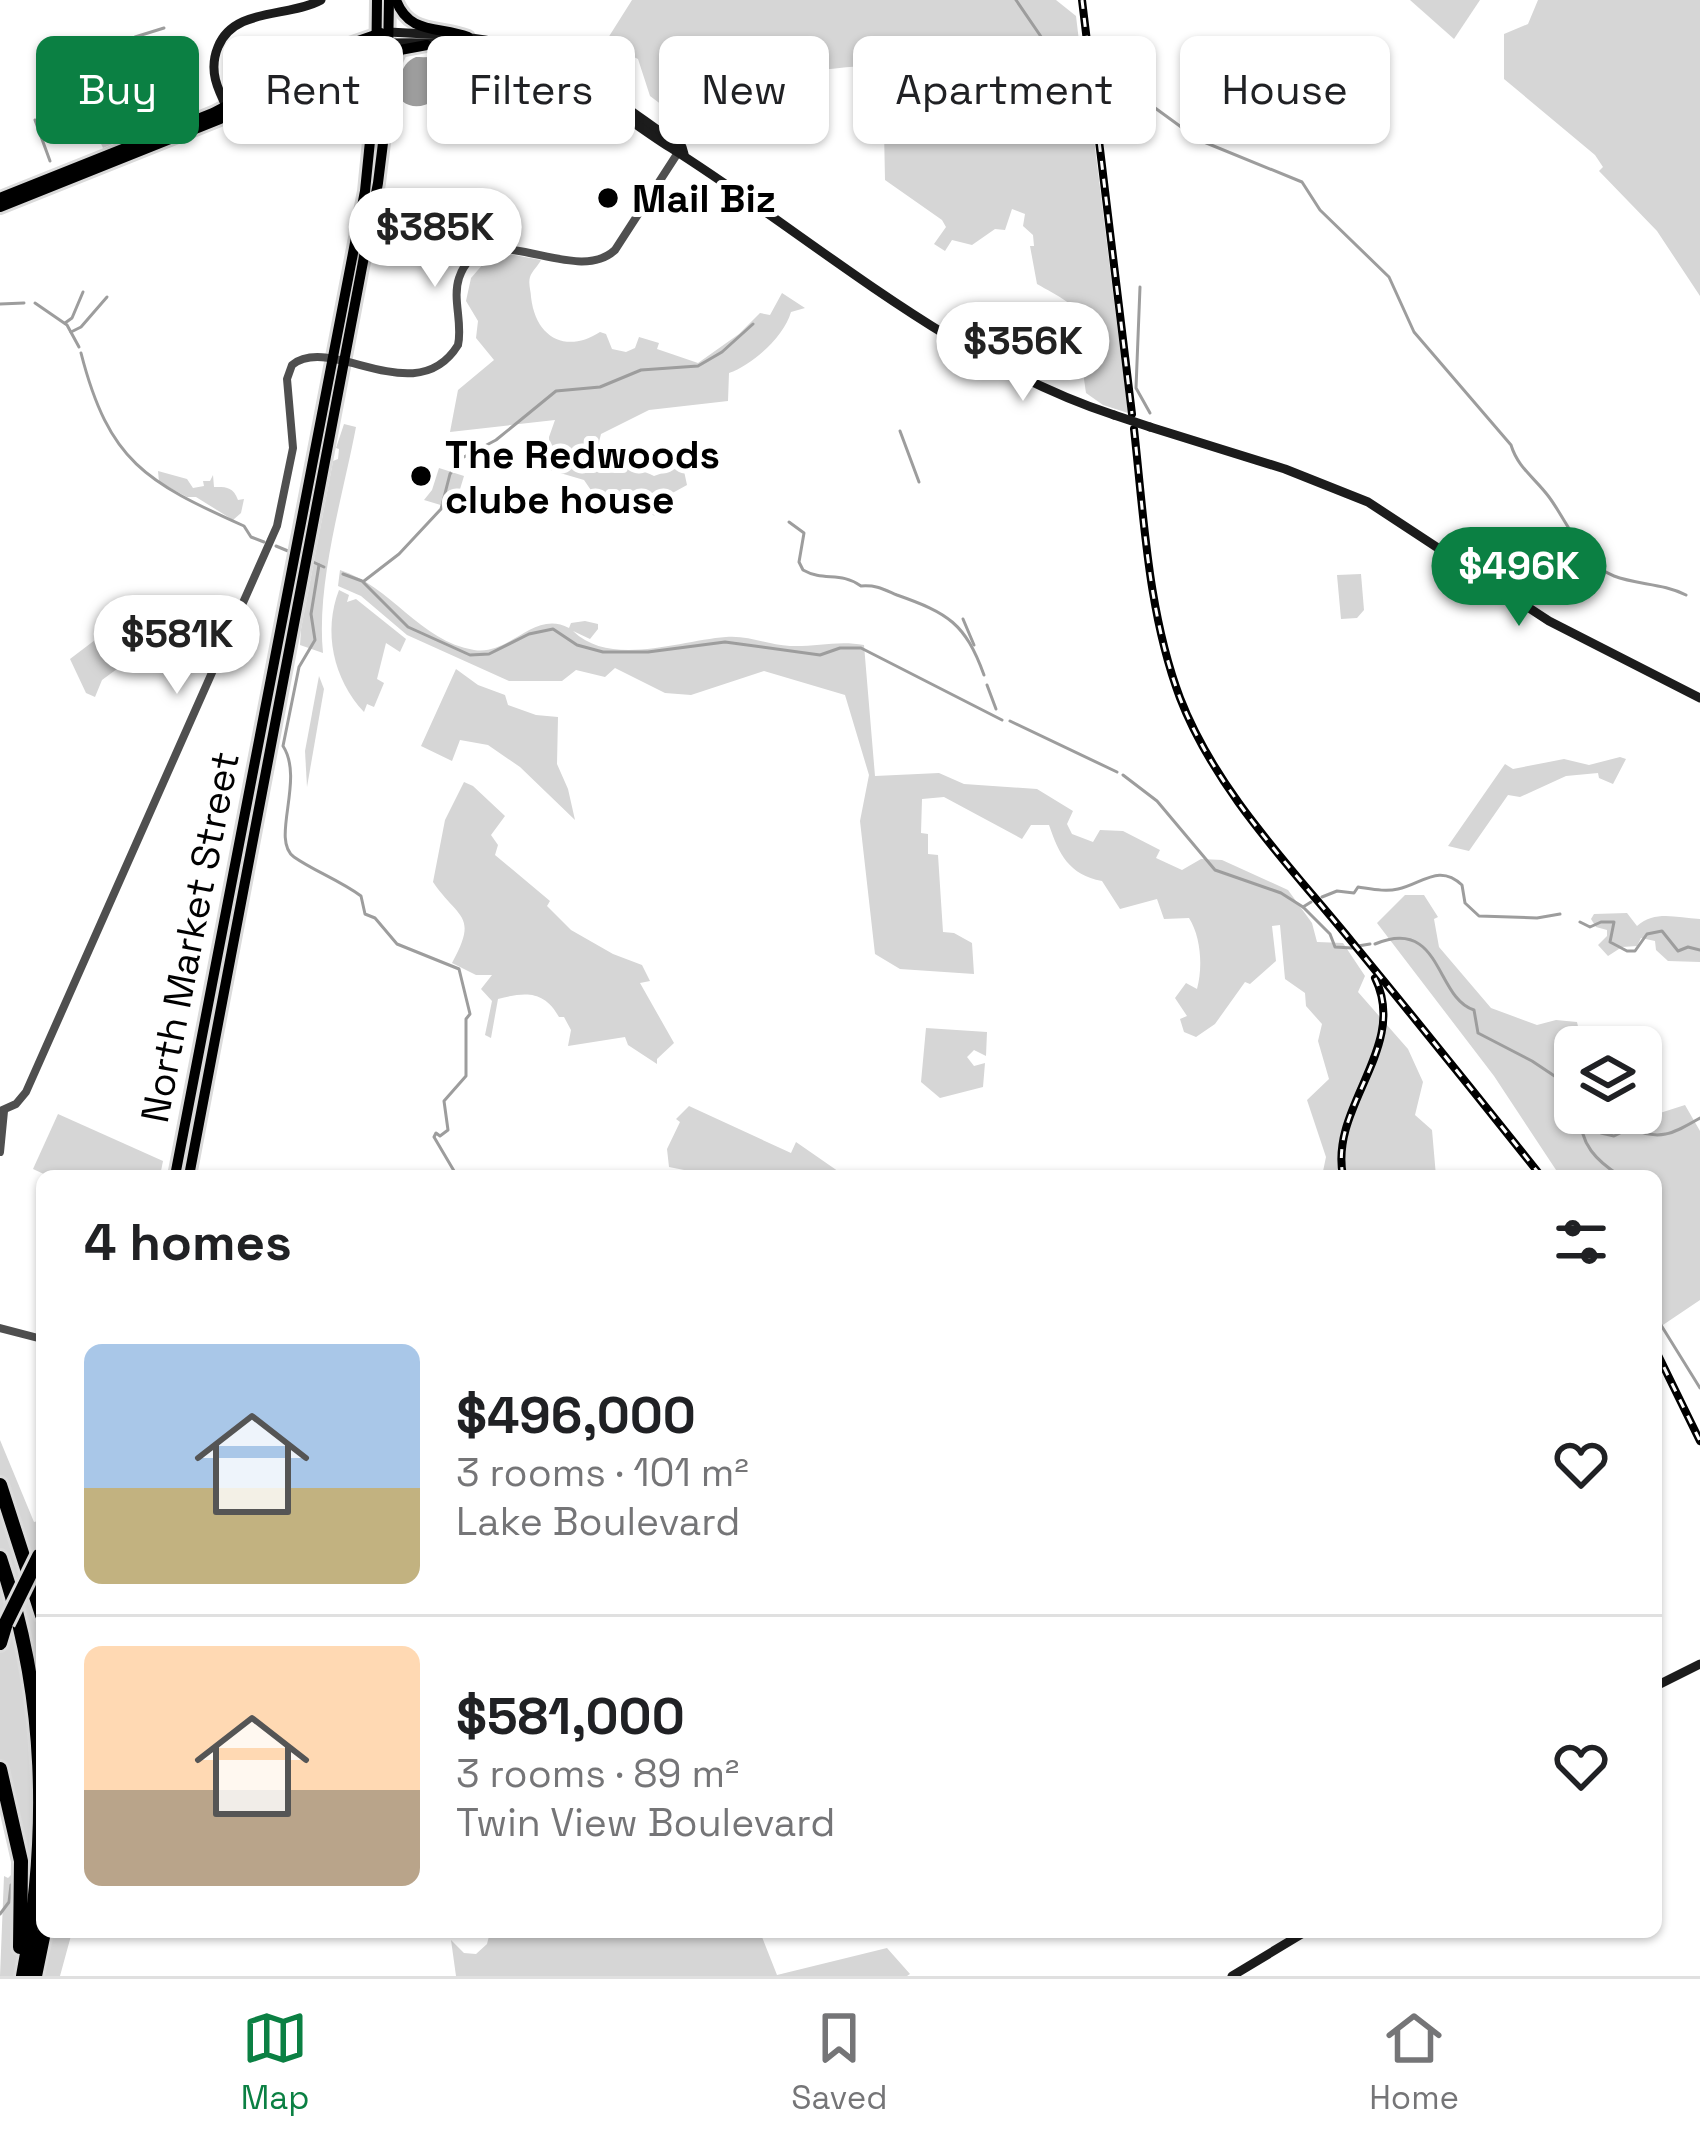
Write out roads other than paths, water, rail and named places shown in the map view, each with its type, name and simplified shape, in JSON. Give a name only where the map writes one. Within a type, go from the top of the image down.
[{"type":"highway","points":[[0,1485],[36,1597]]},
{"type":"highway","points":[[0,1558],[32,1677],[36,1713]]},
{"type":"highway","points":[[0,1643],[36,1564]]},
{"type":"highway","points":[[0,1769],[22,1874],[19,1976]]},
{"type":"highway","points":[[19,1976],[36,1897]]},
{"type":"highway","points":[[35,1976],[43,1938]]},
{"type":"main road","points":[[225,36],[244,20],[321,0]]},
{"type":"main road","name":"North Market Street","points":[[376,0],[383,36]]},
{"type":"main road","points":[[393,0],[415,25],[464,36]]},
{"type":"main road","name":"North Market Street","points":[[384,36],[393,0]]},
{"type":"main road","points":[[223,40],[214,73],[223,97]]},
{"type":"main road","points":[[403,41],[427,45]]},
{"type":"main road","points":[[403,49],[427,45]]},
{"type":"main road","points":[[0,202],[223,112]]},
{"type":"main road","points":[[635,118],[681,151]]},
{"type":"main road","points":[[635,119],[986,361],[1114,416],[1285,469],[1368,502],[1549,621],[1700,698]]},
{"type":"main road","name":"North Market Street","points":[[177,1170],[369,144]]},
{"type":"main road","name":"North Market Street","points":[[190,1170],[383,144]]},
{"type":"main road","points":[[1662,1683],[1700,1664]]},
{"type":"main road","points":[[1232,1976],[1295,1938]]},
{"type":"street","points":[[1,1145],[2,1111],[26,1092],[277,526],[293,448],[287,379],[291,367],[304,357],[415,373],[440,366],[458,345],[458,280],[470,260],[503,248],[582,263],[602,261],[615,250],[681,151]]},
{"type":"street","points":[[0,1328],[36,1337]]},
{"type":"waterway","points":[[1016,0],[1041,36]]},
{"type":"waterway","points":[[138,36],[164,28]]},
{"type":"waterway","points":[[1156,109],[1199,140],[1302,182],[1320,210],[1389,277],[1414,332],[1511,445],[1522,467],[1594,562],[1614,576],[1686,595]]},
{"type":"waterway","points":[[35,120],[50,161]]},
{"type":"waterway","points":[[1140,287],[1136,388],[1150,413]]},
{"type":"waterway","points":[[65,323],[83,292]]},
{"type":"waterway","points":[[71,332],[107,297]]},
{"type":"waterway","points":[[0,304],[24,303]]},
{"type":"waterway","points":[[35,303],[67,325],[79,347]]},
{"type":"waterway","points":[[364,581],[399,554],[441,509],[450,474],[462,458],[496,440],[556,391],[600,387],[641,370],[698,366],[753,324]]},
{"type":"waterway","points":[[81,353],[104,420],[136,464],[181,496],[244,526],[251,537],[264,542]]},
{"type":"waterway","points":[[900,431],[919,482]]},
{"type":"waterway","points":[[789,522],[804,533],[799,562],[803,570],[880,588],[942,615],[970,643],[984,675]]},
{"type":"waterway","points":[[276,546],[288,551]]},
{"type":"waterway","points":[[313,562],[324,567]]},
{"type":"waterway","points":[[319,565],[311,614],[315,640],[299,667],[283,746],[291,775],[285,837],[294,857],[361,896],[365,914],[375,918],[397,944],[459,969],[470,1014],[466,1019],[466,1076],[444,1101],[448,1130],[434,1137],[453,1170]]},
{"type":"waterway","points":[[343,574],[362,581],[408,627],[470,655],[489,654],[529,634],[553,629],[577,645],[603,652],[648,652],[725,642],[820,655],[861,648],[1002,720]]},
{"type":"waterway","points":[[963,619],[974,645]]},
{"type":"waterway","points":[[987,685],[996,709]]},
{"type":"waterway","points":[[1010,721],[1117,772]]},
{"type":"waterway","points":[[1123,775],[1157,801],[1215,870],[1281,893],[1303,907],[1311,902]]},
{"type":"waterway","points":[[1322,897],[1337,891],[1354,893],[1358,887],[1393,890],[1438,875],[1462,885],[1465,903],[1479,916],[1560,914]]},
{"type":"waterway","points":[[1303,907],[1330,934],[1335,947],[1352,948]]},
{"type":"waterway","points":[[1580,922],[1590,927],[1614,922],[1610,942],[1627,951],[1635,951],[1647,934],[1662,931],[1678,951],[1700,950]]},
{"type":"waterway","points":[[1375,944],[1397,938],[1425,949],[1461,1003],[1474,1010],[1478,1033],[1554,1076]]},
{"type":"waterway","points":[[1358,946],[1370,944]]},
{"type":"waterway","points":[[1662,1134],[1700,1118]]},
{"type":"waterway","points":[[1583,1134],[1591,1151],[1612,1170]]},
{"type":"waterway","points":[[1605,1134],[1618,1134]]},
{"type":"waterway","points":[[1662,1327],[1700,1388]]},
{"type":"waterway","points":[[0,1914],[14,1884]]},
{"type":"railway","points":[[1082,0],[1132,414]]},
{"type":"railway","points":[[1134,429],[1161,633],[1195,732],[1256,826],[1536,1170]]},
{"type":"railway","points":[[1343,1170],[1347,1125],[1382,1028],[1383,1003],[1375,978]]},
{"type":"railway","points":[[1662,1363],[1700,1441]]},
{"type":"place","name":"Mail Biz","points":[[608,198]]},
{"type":"place","name":"The Redwoods clube house","points":[[421,476]]}]
